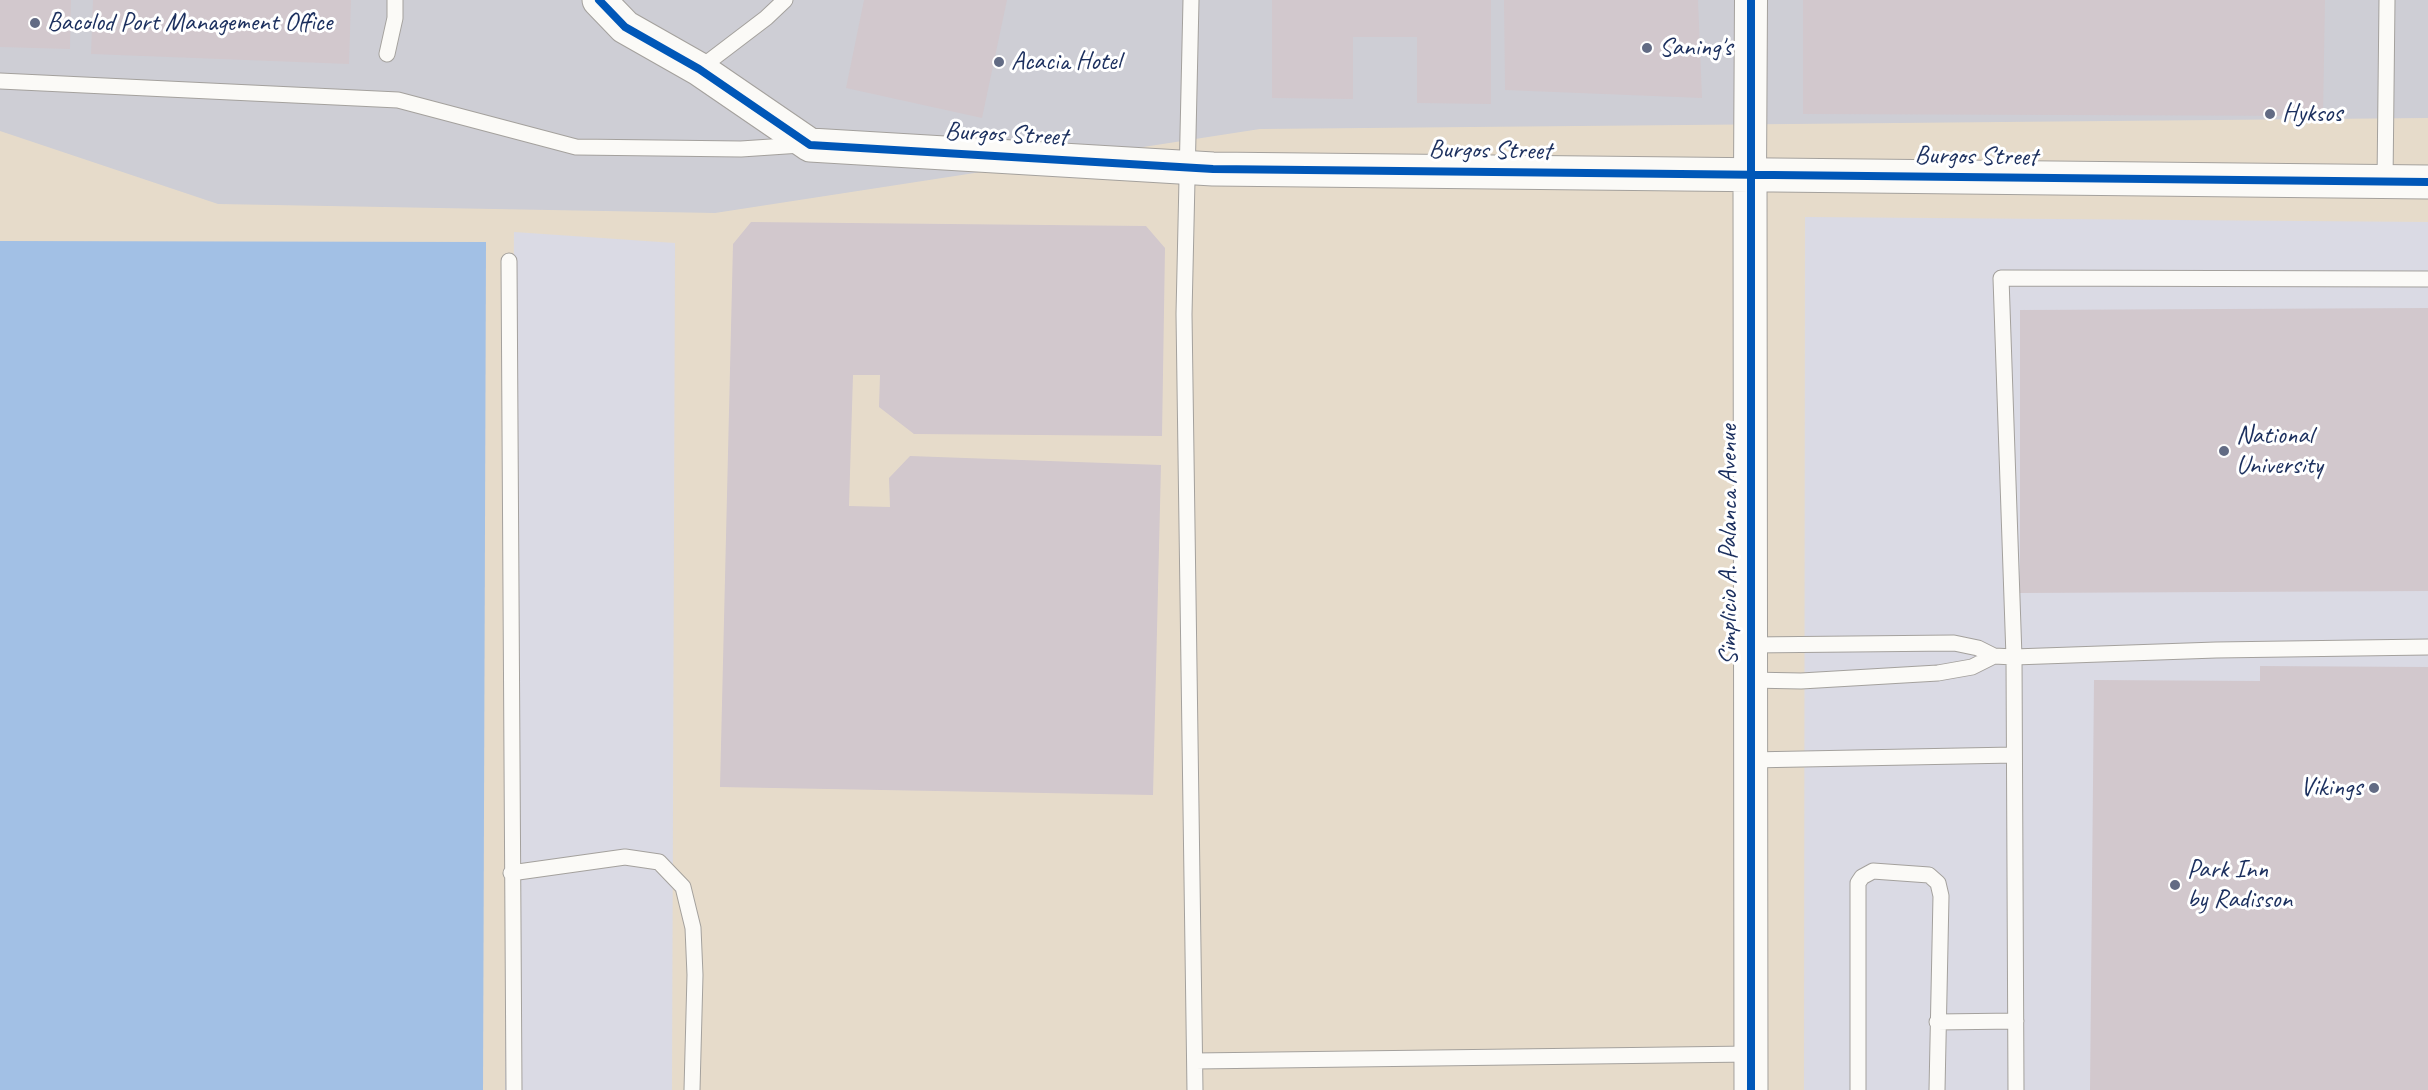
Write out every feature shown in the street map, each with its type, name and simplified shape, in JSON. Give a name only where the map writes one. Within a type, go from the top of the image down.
[{"type":"street","points":[[599,0],[625,27],[699,69],[810,145]]},
{"type":"street","name":"Simplicio A. Palanca Avenue","points":[[1751,0],[1751,1090]]},
{"type":"street","name":"Burgos Street","points":[[810,145],[1186,167],[1750,176],[2428,182]]},
{"type":"lane","points":[[387,54],[395,18],[395,0]]},
{"type":"lane","points":[[699,69],[766,18],[785,0]]},
{"type":"lane","points":[[1191,0],[1184,315],[1195,1090]]},
{"type":"lane","points":[[2385,182],[2387,0]]},
{"type":"lane","points":[[0,81],[398,100],[576,147],[741,149],[810,145]]},
{"type":"lane","points":[[509,261],[514,1090]]},
{"type":"lane","points":[[2016,1090],[2014,657],[2001,278],[2428,279]]},
{"type":"lane","points":[[1750,645],[1954,643],[1978,648],[1994,656],[2014,657],[2216,650],[2428,647]]},
{"type":"lane","points":[[1750,680],[1801,681],[1938,673],[1972,667],[1994,656]]},
{"type":"lane","points":[[1750,760],[2014,755]]},
{"type":"lane","points":[[511,873],[625,857],[659,862],[684,887],[693,928],[692,1090]]},
{"type":"lane","points":[[1858,1090],[1858,883],[1862,877],[1873,871],[1929,875],[1938,883],[1941,896],[1937,1090]]},
{"type":"lane","points":[[1937,1022],[2016,1021]]},
{"type":"lane","points":[[1195,1061],[1751,1054]]},
{"type":"shaded area","points":[[0,0],[2428,0],[2428,118],[1260,129],[715,213],[218,204],[0,131]]},
{"type":"shaded area","points":[[1805,217],[2428,222],[2428,1090],[1804,1090]]},
{"type":"shaded area","points":[[514,232],[675,243],[672,1090],[505,1090]]},
{"type":"water","points":[[0,241],[486,242],[483,1090],[0,1090]]},
{"type":"building","name":"Bacolod Port Management Office","points":[[0,0],[71,0],[70,49],[0,47]]},
{"type":"building","points":[[93,0],[351,0],[349,64],[91,54]]},
{"type":"building","points":[[864,0],[1007,0],[982,118],[846,88]]},
{"type":"building","points":[[1272,0],[1491,0],[1491,104],[1417,103],[1417,37],[1353,37],[1353,99],[1272,98]]},
{"type":"building","points":[[1504,0],[1698,0],[1702,98],[1505,90]]},
{"type":"building","points":[[1803,0],[2325,0],[2323,116],[1803,114]]},
{"type":"building","points":[[751,222],[1146,226],[1165,248],[1162,436],[914,434],[879,407],[880,375],[853,375],[849,506],[890,507],[889,478],[910,456],[1161,465],[1153,795],[720,787],[733,244]]},
{"type":"building","name":"National University","points":[[2428,308],[2428,591],[2020,593],[2020,310]]},
{"type":"building","points":[[2260,666],[2428,667],[2428,1090],[2090,1090],[2094,680],[2260,681]]},
{"type":"cycle path","points":[[599,0],[625,27],[699,69],[810,145],[1213,169],[2428,182]]},
{"type":"cycle path","points":[[1751,0],[1751,1090]]},
{"type":"place","name":"Bacolod Port Management Office","points":[[35,23]]},
{"type":"place","name":"Saning's","points":[[1647,48]]},
{"type":"place","name":"Acacia Hotel","points":[[999,62]]},
{"type":"place","name":"Hyksos","points":[[2270,114]]},
{"type":"place","name":"National University","points":[[2224,451]]},
{"type":"place","name":"Vikings","points":[[2374,788]]},
{"type":"place","name":"Park Inn by Radisson","points":[[2175,885]]}]
